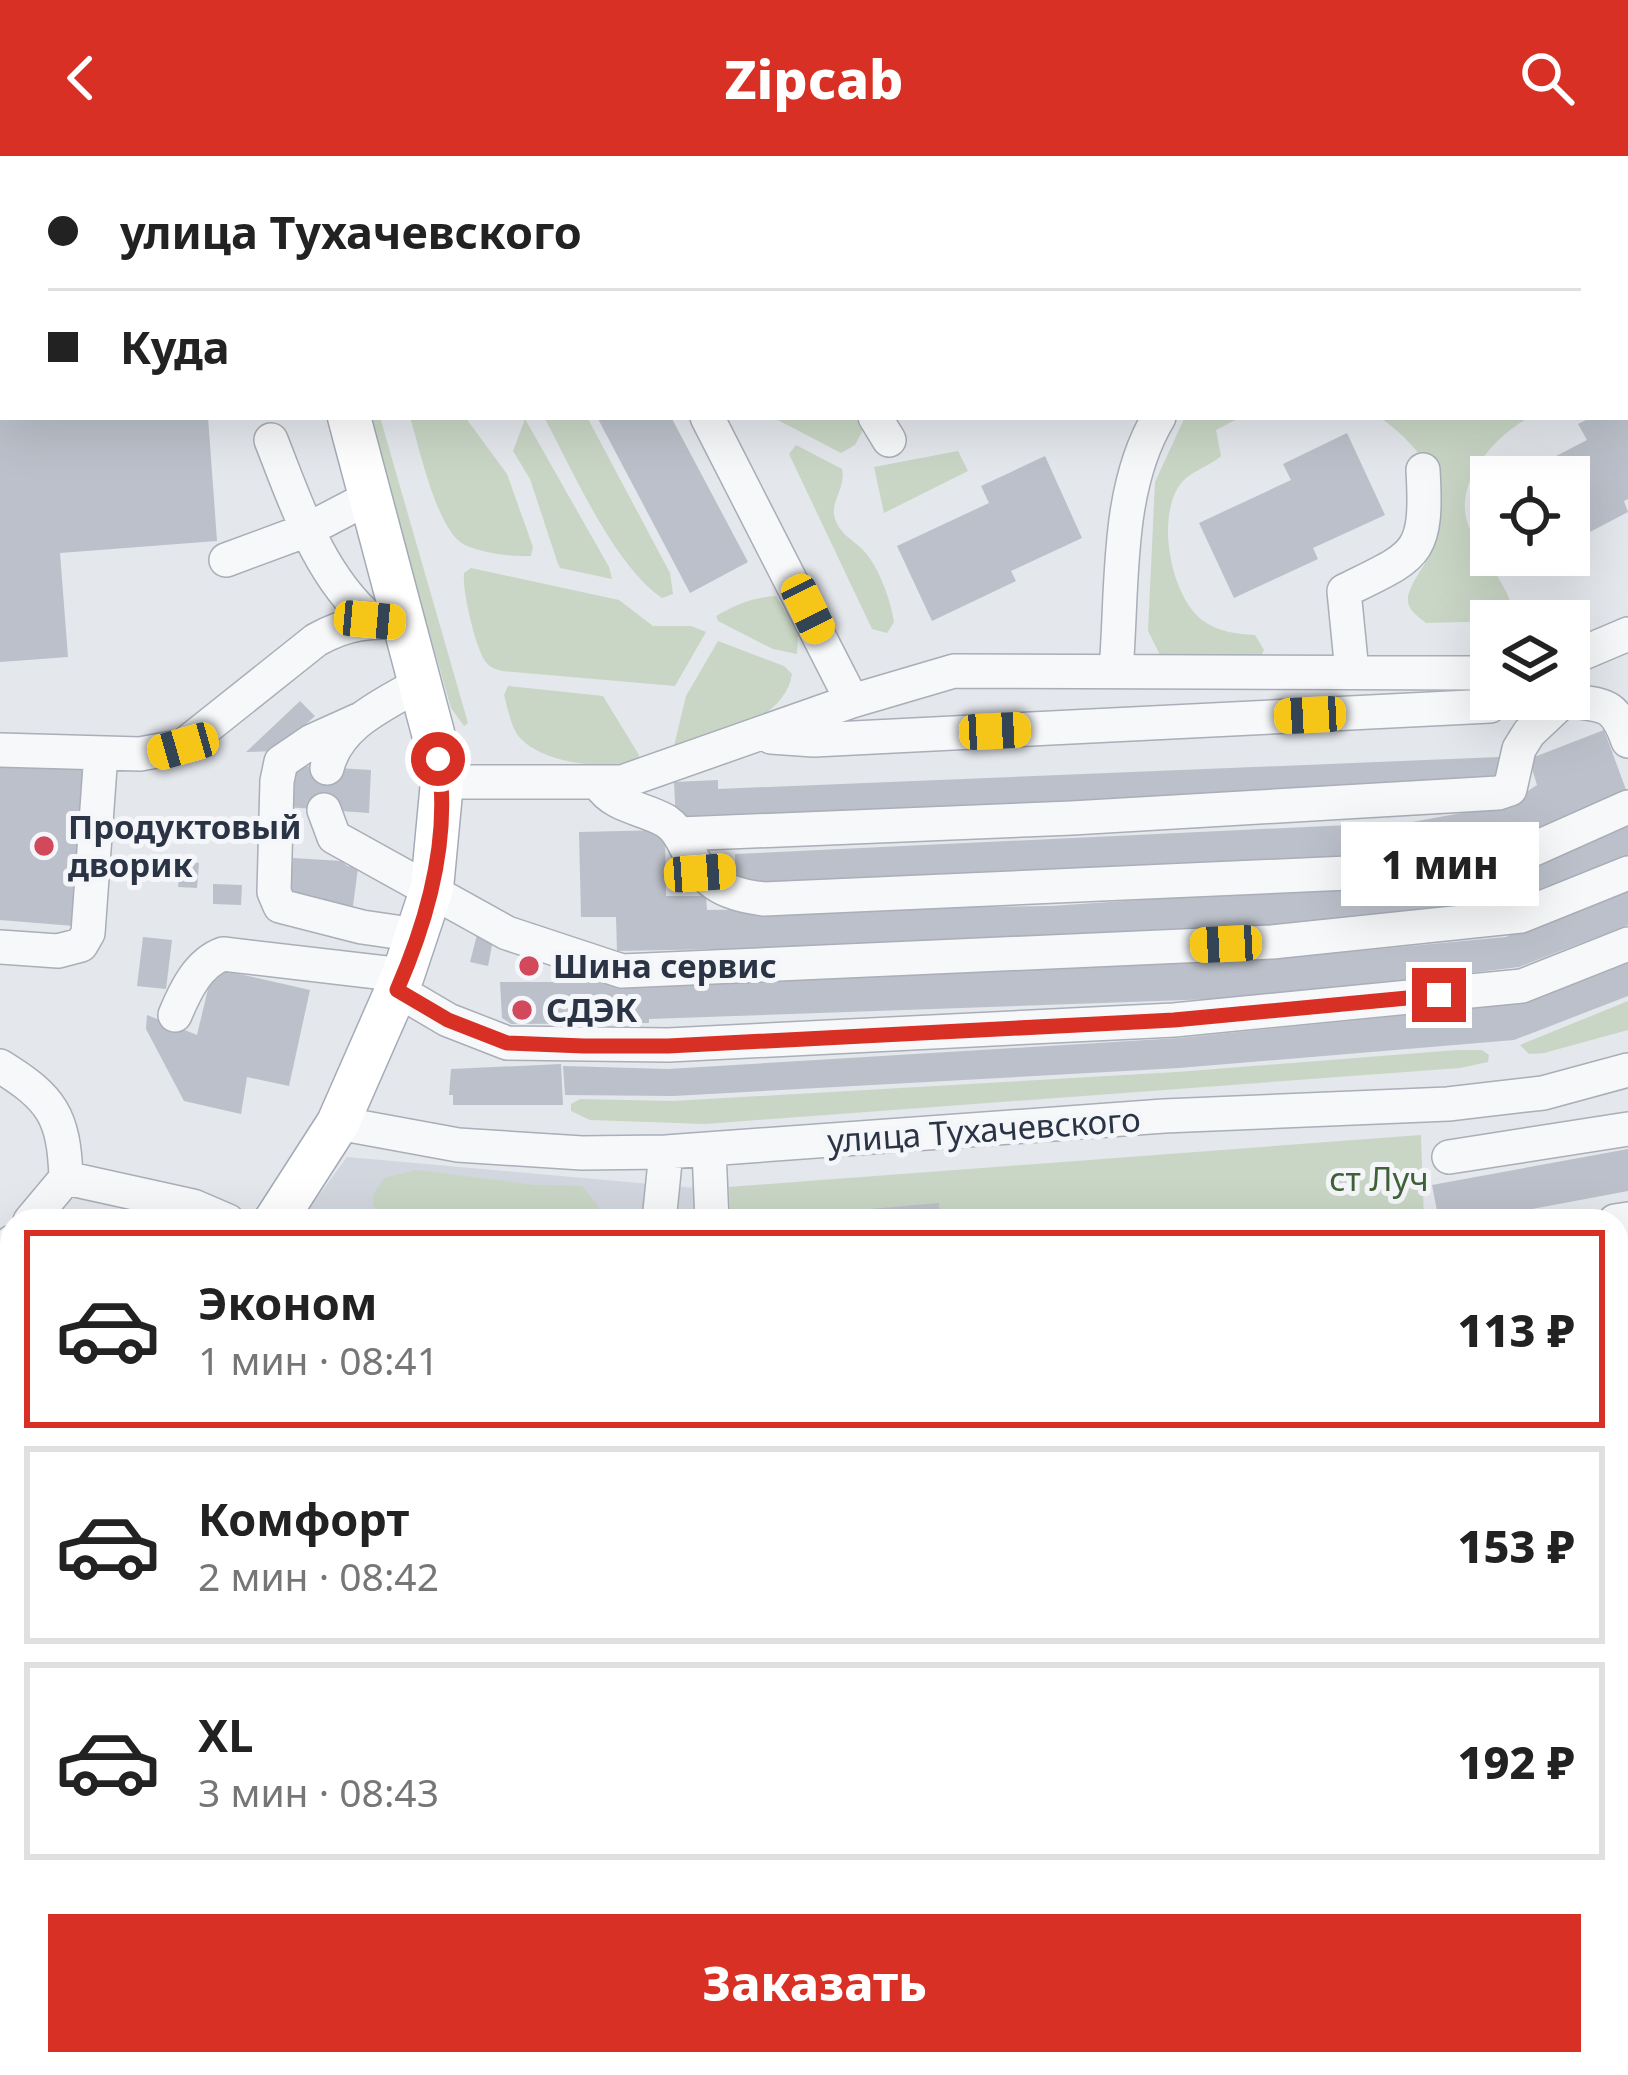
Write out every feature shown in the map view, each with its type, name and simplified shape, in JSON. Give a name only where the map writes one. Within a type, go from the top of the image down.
[{"type":"main road","points":[[282,1209],[338,1123],[406,967],[432,888],[442,782],[421,683],[388,621],[372,496],[350,420]]},
{"type":"street","points":[[709,420],[852,701]]},
{"type":"street","points":[[1116,670],[1129,499],[1146,438],[1157,420]]},
{"type":"street","points":[[271,440],[307,530],[347,599],[388,621]]},
{"type":"street","points":[[1352,672],[1344,591],[1396,565],[1420,544],[1423,470]]},
{"type":"street","points":[[226,560],[307,530],[372,496]]},
{"type":"street","points":[[0,750],[160,753],[183,746],[316,640],[338,627],[388,621]]},
{"type":"street","points":[[1590,650],[1628,634]]},
{"type":"street","points":[[442,782],[622,782],[852,701],[954,671],[1352,672],[1470,687]]},
{"type":"street","points":[[421,683],[281,762],[274,892],[280,906],[362,927],[406,967],[448,1020],[507,1043],[668,1046],[1174,1020],[1522,986],[1628,944]]},
{"type":"street","points":[[751,738],[814,740],[1470,692]]},
{"type":"street","points":[[1590,702],[1616,712],[1628,742]]},
{"type":"street","points":[[327,768],[331,750],[363,718]]},
{"type":"street","points":[[680,834],[1072,818],[1498,793],[1510,788],[1519,749],[1543,720]]},
{"type":"street","points":[[0,947],[58,951],[81,946],[88,933],[101,753]]},
{"type":"street","points":[[600,785],[610,797],[668,822],[714,872],[716,888],[764,899],[1415,870],[1516,857],[1628,807]]},
{"type":"street","points":[[324,810],[334,837],[507,933],[622,971],[1272,942],[1521,916],[1628,873]]},
{"type":"street","points":[[175,1015],[185,991],[211,958],[223,954],[406,967]]},
{"type":"street","points":[[0,1066],[37,1088],[53,1107],[65,1143],[66,1178],[40,1209]]},
{"type":"street","name":"улица Тухачевского","points":[[338,1123],[458,1145],[582,1153],[666,1152],[1163,1116],[1448,1104],[1544,1093],[1628,1070]]},
{"type":"street","points":[[1449,1157],[1628,1129]]},
{"type":"street","points":[[709,1150],[711,1209]]},
{"type":"street","points":[[660,1209],[666,1152]]},
{"type":"street","points":[[66,1178],[200,1209]]},
{"type":"shaded area","points":[[347,1157],[706,1189],[707,1209],[309,1209]]},
{"type":"green space","points":[[368,420],[381,420],[468,723],[464,726],[451,708]]},
{"type":"green space","points":[[411,420],[467,420],[507,474],[533,547],[531,556],[465,545],[446,524]]},
{"type":"green space","points":[[526,420],[612,579],[560,568],[530,479],[513,451]]},
{"type":"green space","points":[[546,420],[589,420],[670,573],[673,594],[662,598],[644,583],[595,515]]},
{"type":"green space","points":[[778,420],[858,420],[864,428],[855,445],[841,453]]},
{"type":"green space","points":[[1184,420],[1235,420],[1216,430],[1221,456],[1186,478],[1174,496],[1169,514],[1170,554],[1191,608],[1221,630],[1255,635],[1264,650],[1259,660],[1160,655],[1148,631],[1155,482]]},
{"type":"green space","points":[[1383,420],[1525,420],[1485,456],[1470,456],[1465,511],[1470,529],[1470,576],[1498,576],[1510,600],[1470,600],[1470,622],[1426,623],[1408,602],[1436,539],[1440,518],[1433,480],[1412,446]]},
{"type":"green space","points":[[796,445],[842,469],[834,515],[879,575],[894,622],[887,633],[872,629],[789,454]]},
{"type":"green space","points":[[958,451],[968,471],[884,513],[874,467]]},
{"type":"green space","points":[[471,568],[619,600],[653,626],[691,626],[706,632],[675,686],[502,671],[485,661],[473,631],[464,581],[464,573]]},
{"type":"green space","points":[[776,596],[798,632],[797,654],[773,649],[716,616],[745,602]]},
{"type":"green space","points":[[718,641],[784,666],[792,674],[786,691],[762,716],[744,726],[672,754],[686,696]]},
{"type":"green space","points":[[508,686],[603,696],[638,759],[577,763],[532,748],[512,724],[504,695]]},
{"type":"green space","points":[[1628,1001],[1628,1030],[1544,1053],[1529,1054],[1520,1045]]},
{"type":"green space","points":[[1482,1050],[1489,1055],[1488,1062],[1460,1068],[705,1124],[590,1120],[571,1111],[571,1104],[580,1099],[673,1101],[1177,1072]]},
{"type":"green space","name":"ст Луч","points":[[1421,1135],[1424,1209],[730,1209],[729,1187]]},
{"type":"green space","points":[[416,1170],[582,1186],[598,1209],[376,1209],[374,1194],[384,1178]]},
{"type":"building","points":[[0,420],[208,420],[217,541],[60,553],[68,657],[0,662]]},
{"type":"building","points":[[599,420],[673,420],[748,562],[690,593]]},
{"type":"building","points":[[1586,420],[1628,420],[1628,499],[1624,501],[1628,512],[1590,532],[1590,456],[1556,456],[1587,440],[1578,424]]},
{"type":"building","points":[[1347,433],[1385,515],[1313,548],[1318,559],[1234,598],[1199,523],[1291,480],[1283,464]]},
{"type":"building","points":[[1045,456],[1082,538],[1011,571],[1016,581],[932,621],[897,546],[989,503],[981,486]]},
{"type":"building","points":[[300,701],[315,716],[276,751],[246,752]]},
{"type":"building","points":[[1604,730],[1628,795],[1511,846],[1417,858],[736,890],[735,854],[1412,822],[1506,805],[1537,785],[1529,759]]},
{"type":"building","points":[[1499,757],[1500,788],[676,822],[674,782],[718,780],[718,789]]},
{"type":"building","points":[[0,762],[86,768],[74,926],[0,920]]},
{"type":"building","points":[[288,765],[371,770],[369,813],[286,807]]},
{"type":"building","points":[[1628,821],[1628,858],[1515,904],[1348,920],[1052,943],[617,951],[616,917],[581,917],[579,832],[665,830],[666,896],[706,896],[707,910],[1051,906],[1345,886]]},
{"type":"building","points":[[293,858],[342,861],[358,868],[353,906],[287,896]]},
{"type":"building","points":[[181,861],[199,863],[197,888],[178,887]]},
{"type":"building","points":[[213,884],[242,885],[241,905],[213,904]]},
{"type":"building","points":[[1628,886],[1628,925],[1519,967],[1270,997],[649,1019],[649,1023],[511,1024],[502,1018],[500,982],[649,982],[1271,959],[1506,937]]},
{"type":"building","points":[[478,931],[494,935],[488,966],[470,962]]},
{"type":"building","points":[[143,937],[172,940],[166,989],[137,986]]},
{"type":"building","points":[[1628,960],[1628,996],[1514,1040],[1179,1068],[673,1096],[565,1095],[563,1066],[668,1069],[1179,1038],[1505,1005]]},
{"type":"building","points":[[213,968],[310,990],[289,1086],[247,1077],[241,1114],[184,1101],[146,1029],[147,1015],[197,1035]]},
{"type":"building","points":[[561,1064],[563,1105],[453,1105],[453,1095],[449,1095],[451,1069]]},
{"type":"building","points":[[1628,1149],[1628,1191],[1531,1209],[1437,1209],[1432,1185]]},
{"type":"building","points":[[939,1203],[939,1209],[870,1209]]},
{"type":"place","name":"Продуктовый дворик","points":[[44,846]]},
{"type":"place","name":"Шина сервис","points":[[529,966]]},
{"type":"place","name":"СДЭК","points":[[522,1010]]},
{"type":"route","points":[[438,759],[442,782],[436,872],[397,990],[448,1020],[507,1043],[668,1046],[1128,1022],[1439,995]]}]
